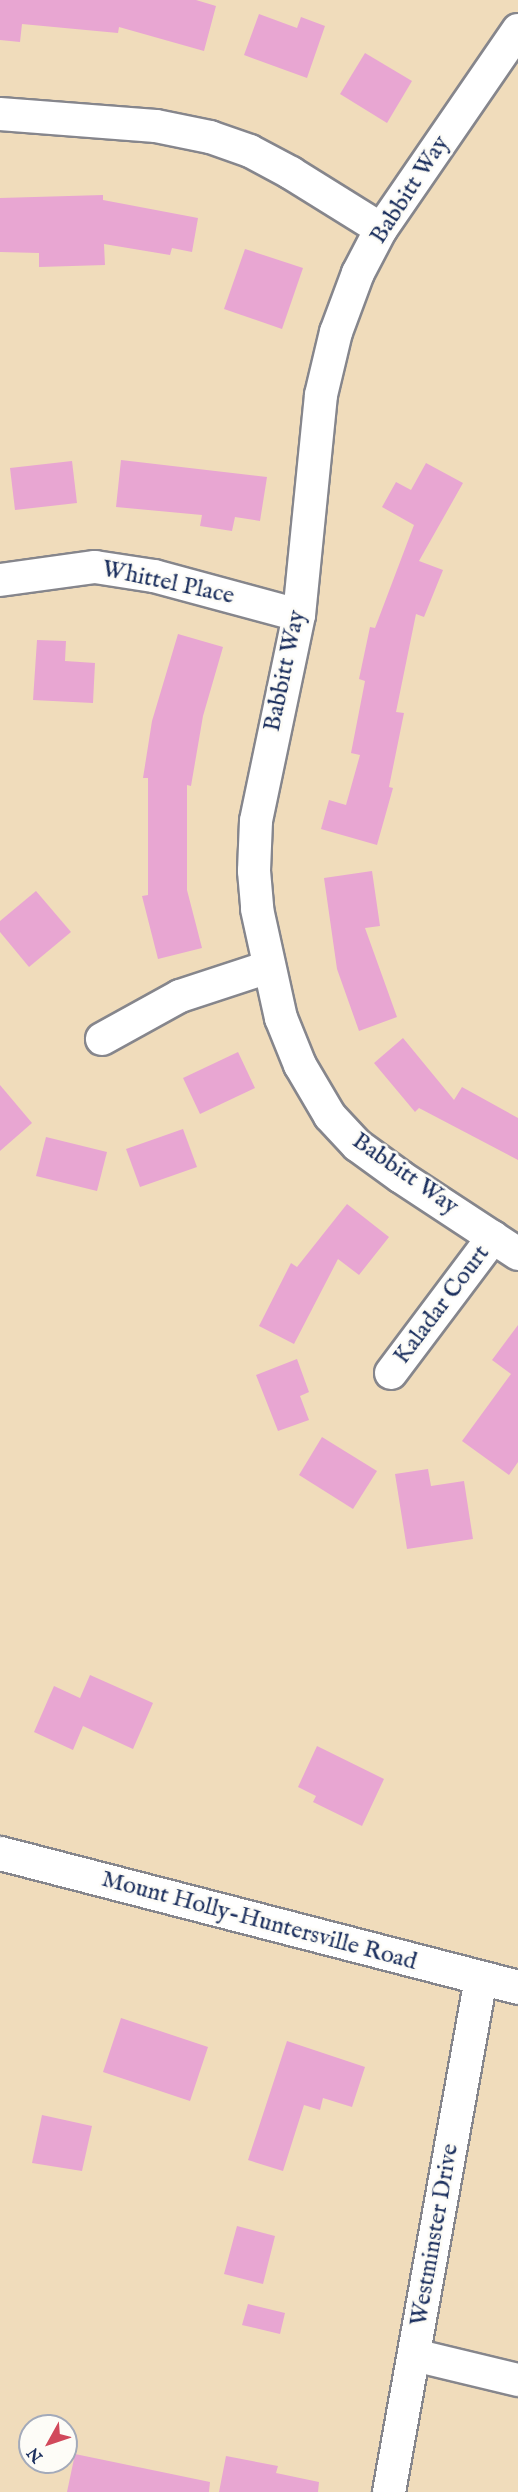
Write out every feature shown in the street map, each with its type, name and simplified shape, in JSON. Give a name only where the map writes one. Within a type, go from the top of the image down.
[{"type":"main road","name":"Mount Holly-Huntersville Road","points":[[0,1853],[518,1987]]},
{"type":"street","name":"Babbitt Way","points":[[506,1246],[357,1145],[330,1116],[300,1065],[281,1018],[257,909],[256,821],[299,615],[328,360],[358,273],[381,229],[518,30]]},
{"type":"street","points":[[0,114],[156,126],[210,137],[250,151],[291,173],[381,229]]},
{"type":"street","name":"Whittel Place","points":[[0,580],[95,567],[154,576],[299,615]]},
{"type":"street","points":[[102,1039],[180,996],[268,967]]},
{"type":"street","name":"Kaladar Court","points":[[392,1373],[506,1246]]},
{"type":"street","name":"Westminster Drive","points":[[389,2492],[481,1978]]},
{"type":"street","points":[[414,2355],[518,2380]]},
{"type":"building","points":[[0,0],[196,0],[216,6],[204,51],[119,27],[118,33],[22,24],[20,42],[0,40]]},
{"type":"building","points":[[259,14],[297,28],[301,17],[325,26],[307,78],[244,55]]},
{"type":"building","points":[[365,53],[412,81],[387,123],[340,94]]},
{"type":"building","points":[[103,195],[103,200],[198,218],[192,252],[172,248],[170,255],[104,244],[105,265],[39,267],[39,253],[0,252],[0,198]]},
{"type":"building","points":[[245,249],[303,268],[282,329],[224,309]]},
{"type":"building","points":[[121,460],[267,477],[260,521],[235,517],[232,531],[200,526],[202,515],[116,507]]},
{"type":"building","points":[[72,461],[77,503],[15,510],[10,468]]},
{"type":"building","points":[[426,463],[463,483],[419,561],[443,570],[424,617],[416,614],[396,712],[404,713],[389,787],[393,788],[377,845],[321,829],[329,800],[346,805],[360,755],[351,753],[365,681],[359,679],[370,627],[375,628],[414,525],[382,507],[396,482],[411,490]]},
{"type":"building","points":[[178,634],[223,647],[203,716],[191,786],[187,785],[187,890],[202,948],[158,959],[142,896],[148,895],[148,778],[143,778],[152,721]]},
{"type":"building","points":[[37,640],[66,641],[65,661],[95,663],[93,703],[33,700]]},
{"type":"building","points":[[372,871],[380,926],[365,928],[397,1017],[359,1031],[337,969],[324,878]]},
{"type":"building","points":[[36,891],[71,932],[29,967],[0,932],[0,921]]},
{"type":"building","points":[[403,1038],[454,1100],[462,1087],[518,1118],[518,1160],[419,1108],[415,1112],[374,1063]]},
{"type":"building","points":[[238,1052],[255,1088],[200,1114],[183,1078]]},
{"type":"building","points":[[0,1085],[32,1123],[0,1151]]},
{"type":"building","points":[[183,1129],[197,1167],[140,1187],[126,1149]]},
{"type":"building","points":[[46,1137],[107,1152],[97,1191],[36,1176]]},
{"type":"building","points":[[347,1204],[389,1237],[359,1275],[338,1259],[294,1344],[259,1326],[291,1263],[297,1267]]},
{"type":"building","points":[[518,1325],[518,1462],[509,1475],[462,1441],[511,1374],[492,1360]]},
{"type":"building","points":[[297,1359],[309,1392],[300,1396],[309,1420],[278,1431],[256,1375]]},
{"type":"building","points":[[322,1437],[377,1471],[353,1509],[299,1475]]},
{"type":"building","points":[[428,1469],[431,1486],[464,1481],[473,1539],[407,1549],[395,1474]]},
{"type":"building","points":[[90,1675],[153,1703],[133,1749],[83,1726],[73,1750],[34,1732],[54,1686],[80,1698]]},
{"type":"building","points":[[317,1746],[384,1779],[362,1826],[313,1802],[316,1796],[298,1787]]},
{"type":"building","points":[[121,2018],[208,2047],[190,2101],[103,2072]]},
{"type":"building","points":[[287,2041],[365,2067],[352,2107],[323,2098],[320,2110],[304,2105],[283,2171],[248,2160]]},
{"type":"building","points":[[42,2115],[92,2126],[82,2171],[32,2163]]},
{"type":"building","points":[[237,2226],[275,2236],[263,2284],[224,2274]]},
{"type":"building","points":[[248,2304],[285,2313],[280,2334],[242,2325]]},
{"type":"building","points":[[78,2455],[210,2482],[209,2492],[67,2492],[71,2474],[78,2474]]},
{"type":"building","points":[[226,2456],[278,2466],[276,2473],[319,2482],[318,2492],[219,2492]]}]
